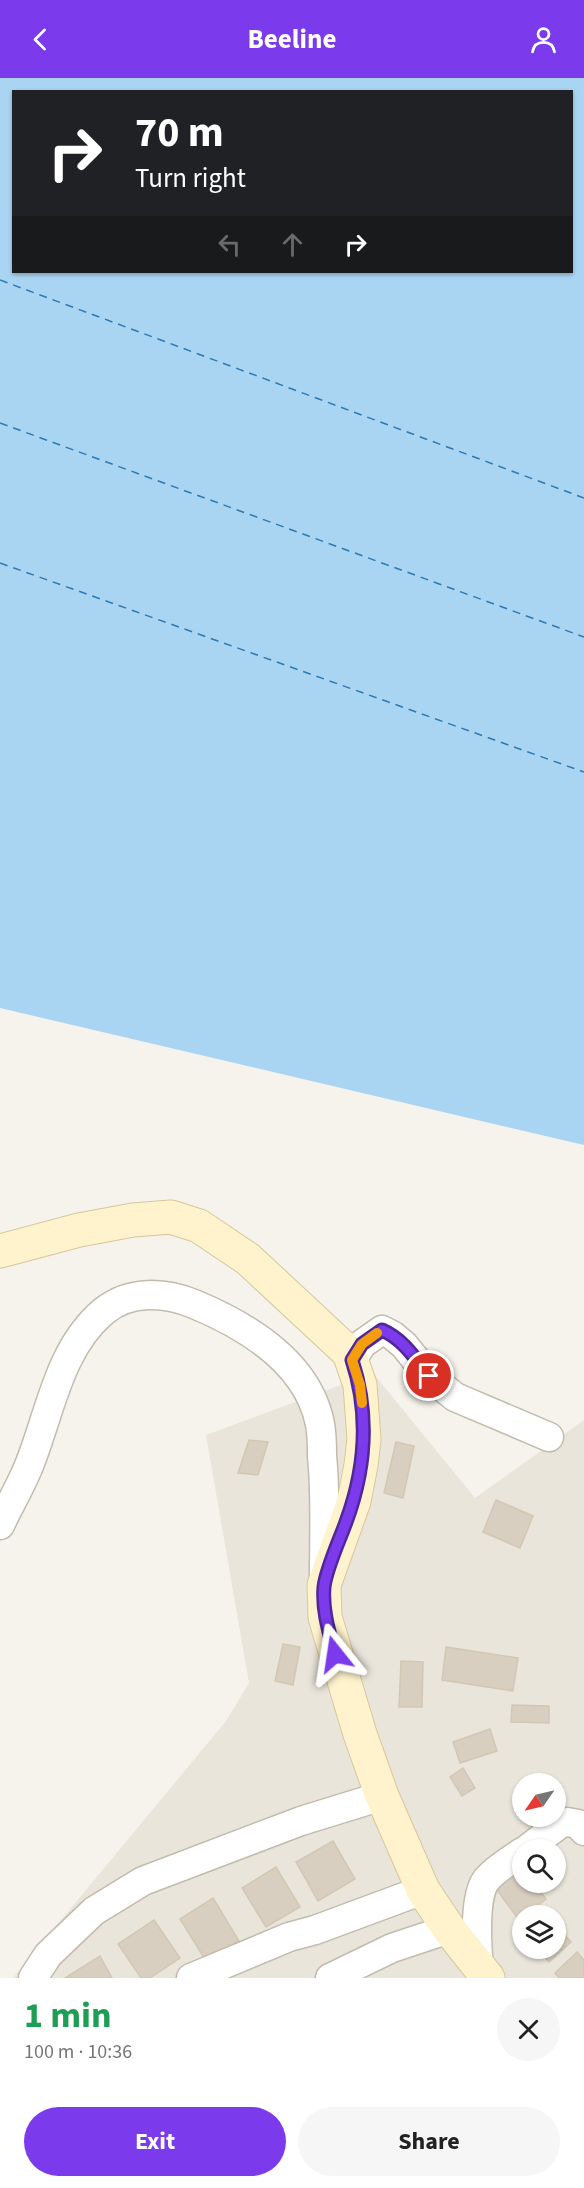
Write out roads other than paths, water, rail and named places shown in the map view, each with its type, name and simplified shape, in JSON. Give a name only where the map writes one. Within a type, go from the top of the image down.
[{"type":"street","points":[[0,1251],[79,1230],[133,1220],[171,1217],[199,1226],[248,1259],[335,1338],[349,1353],[360,1385],[363,1414],[362,1465],[354,1501],[324,1585]]},
{"type":"street","points":[[0,1525],[28,1467],[47,1410],[66,1364],[87,1327],[106,1309],[130,1297],[154,1294],[183,1300],[235,1323],[285,1360],[302,1382],[320,1424],[324,1477],[325,1617],[360,1734],[382,1796],[423,1890],[449,1929],[483,1972]]},
{"type":"street","points":[[352,1360],[362,1344],[382,1330],[405,1345],[429,1376],[455,1397],[549,1437]]},
{"type":"street","points":[[33,1978],[48,1955],[94,1911],[143,1881],[302,1821],[382,1796]]},
{"type":"street","points":[[540,1839],[561,1823],[578,1824],[584,1831]]},
{"type":"street","points":[[483,1972],[478,1919],[483,1887],[486,1879],[512,1860]]},
{"type":"street","points":[[191,1978],[289,1937],[315,1930],[423,1890]]},
{"type":"street","points":[[330,1978],[392,1947],[449,1929]]},
{"type":"water","points":[[0,78],[584,78],[584,1145],[0,1008]]}]
